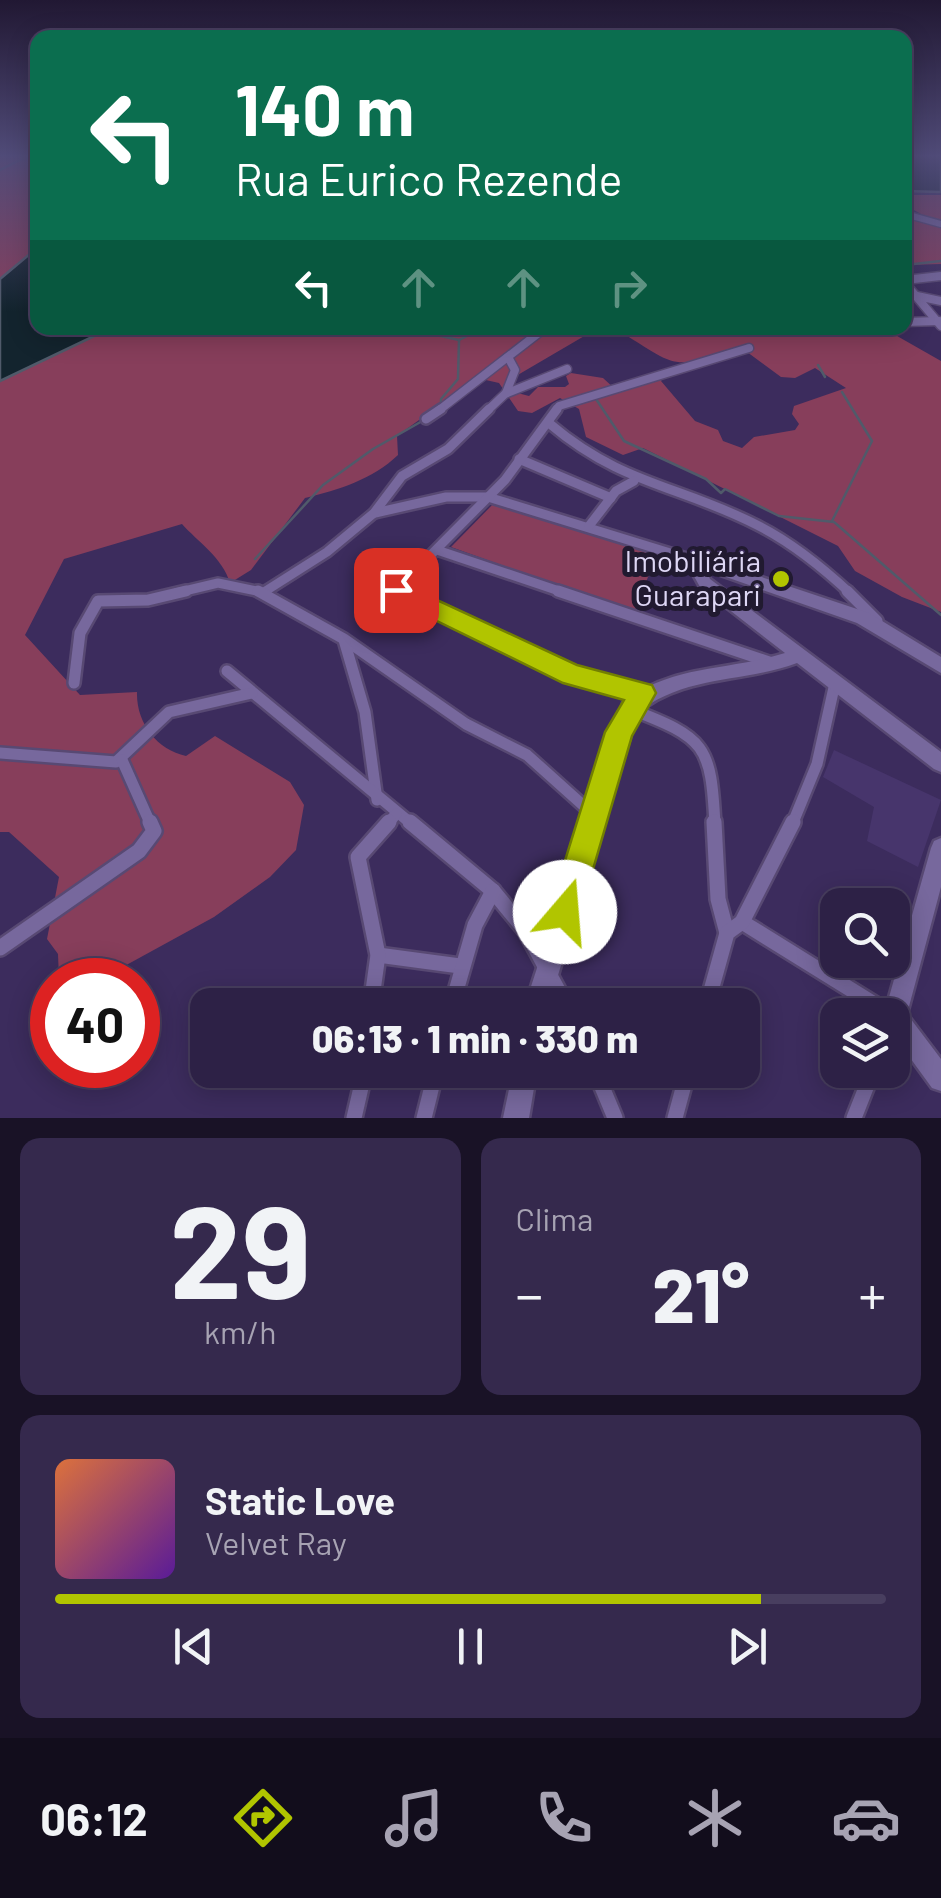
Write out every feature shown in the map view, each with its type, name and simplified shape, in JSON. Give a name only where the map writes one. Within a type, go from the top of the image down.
[{"type":"street","points":[[912,216],[941,224]]},
{"type":"street","points":[[912,281],[941,276]]},
{"type":"street","points":[[912,290],[938,323]]},
{"type":"street","points":[[917,296],[941,301]]},
{"type":"street","points":[[912,322],[938,323]]},
{"type":"street","points":[[426,419],[537,335]]},
{"type":"street","points":[[643,693],[572,675],[396,590],[488,496],[566,402],[749,348]]},
{"type":"street","points":[[505,394],[515,370],[508,357]]},
{"type":"street","points":[[264,592],[327,552],[374,513],[402,476],[448,449],[505,394],[543,375],[568,369]]},
{"type":"street","points":[[550,424],[584,454],[634,481],[738,516],[788,544],[856,599],[888,633]]},
{"type":"street","points":[[520,459],[611,498]]},
{"type":"street","points":[[589,526],[611,498],[634,481]]},
{"type":"street","points":[[374,513],[446,497],[488,496],[824,601],[888,633],[941,666]]},
{"type":"street","points":[[437,550],[778,665]]},
{"type":"street","points":[[693,560],[704,583],[941,763]]},
{"type":"street","points":[[74,683],[80,633],[98,601],[148,600],[218,583],[264,592],[344,639],[466,724],[527,756],[596,816]]},
{"type":"street","points":[[344,639],[365,712],[377,800]]},
{"type":"street","points":[[542,988],[629,709],[643,693],[664,685],[778,665],[800,655]]},
{"type":"street","points":[[227,671],[377,800],[493,892],[526,930],[558,988]]},
{"type":"street","points":[[727,933],[742,922],[781,853],[817,764],[835,683]]},
{"type":"street","points":[[0,753],[100,763],[122,760],[170,712],[252,693]]},
{"type":"street","points":[[629,709],[680,728],[706,752],[712,768],[718,899],[727,933],[712,988]]},
{"type":"street","points":[[0,948],[139,851],[154,831],[122,760]]},
{"type":"street","points":[[373,988],[378,955],[358,856],[396,814]]},
{"type":"street","points":[[898,998],[941,848]]},
{"type":"street","points":[[455,988],[460,966],[493,892]]},
{"type":"street","points":[[742,922],[863,998]]},
{"type":"street","points":[[378,955],[460,966]]},
{"type":"street","points":[[910,1039],[941,1079]]},
{"type":"street","points":[[354,1118],[361,1088]]},
{"type":"street","points":[[424,1118],[432,1088]]},
{"type":"street","points":[[516,1118],[521,1088]]},
{"type":"street","points":[[602,1088],[615,1118]]},
{"type":"street","points":[[675,1118],[683,1088]]},
{"type":"street","points":[[854,1118],[866,1088]]},
{"type":"shaded area","points":[[0,207],[30,207],[30,254],[0,279]]},
{"type":"shaded area","points":[[912,207],[941,207],[941,264],[912,265],[912,212],[921,214]]},
{"type":"shaded area","points":[[96,335],[586,335],[516,376],[506,390],[529,396],[538,387],[565,387],[569,384],[566,376],[571,373],[603,378],[615,389],[664,376],[661,381],[695,421],[718,430],[723,441],[742,448],[754,437],[795,430],[799,424],[792,414],[794,406],[846,388],[815,368],[795,378],[781,377],[743,349],[699,360],[674,361],[625,335],[895,335],[941,361],[941,612],[902,597],[855,571],[838,546],[643,448],[623,455],[586,437],[579,409],[560,398],[532,413],[518,411],[499,383],[477,378],[397,436],[398,455],[378,471],[305,498],[251,570],[230,583],[216,558],[182,524],[64,559],[25,635],[80,695],[137,692],[144,724],[166,748],[186,756],[215,736],[290,782],[304,805],[296,850],[270,877],[214,917],[139,958],[58,958],[47,939],[59,877],[9,832],[0,832],[0,381]]},
{"type":"shaded area","points":[[496,501],[657,554],[634,613],[451,547]]},
{"type":"shaded area","points":[[834,750],[941,800],[918,867],[867,841],[874,807],[823,777]]},
{"type":"water","points":[[30,254],[30,335],[96,335],[0,381],[0,279]]},
{"type":"waterway","points":[[912,264],[941,261]]},
{"type":"waterway","points":[[436,335],[459,340]]},
{"type":"waterway","points":[[459,340],[469,335]]},
{"type":"waterway","points":[[441,406],[441,399],[458,379],[459,340]]},
{"type":"waterway","points":[[818,365],[825,377]]},
{"type":"waterway","points":[[832,521],[872,441],[842,392]]},
{"type":"waterway","points":[[596,399],[624,441],[706,479],[721,493],[725,489],[779,516],[834,522],[941,615]]},
{"type":"waterway","points":[[255,559],[323,485],[373,449],[424,420]]},
{"type":"place","name":"Imobiliária Guarapari","points":[[781,579]]},
{"type":"route","points":[[396,590],[458,624],[572,675],[643,693],[629,709],[619,732],[565,912]]}]
